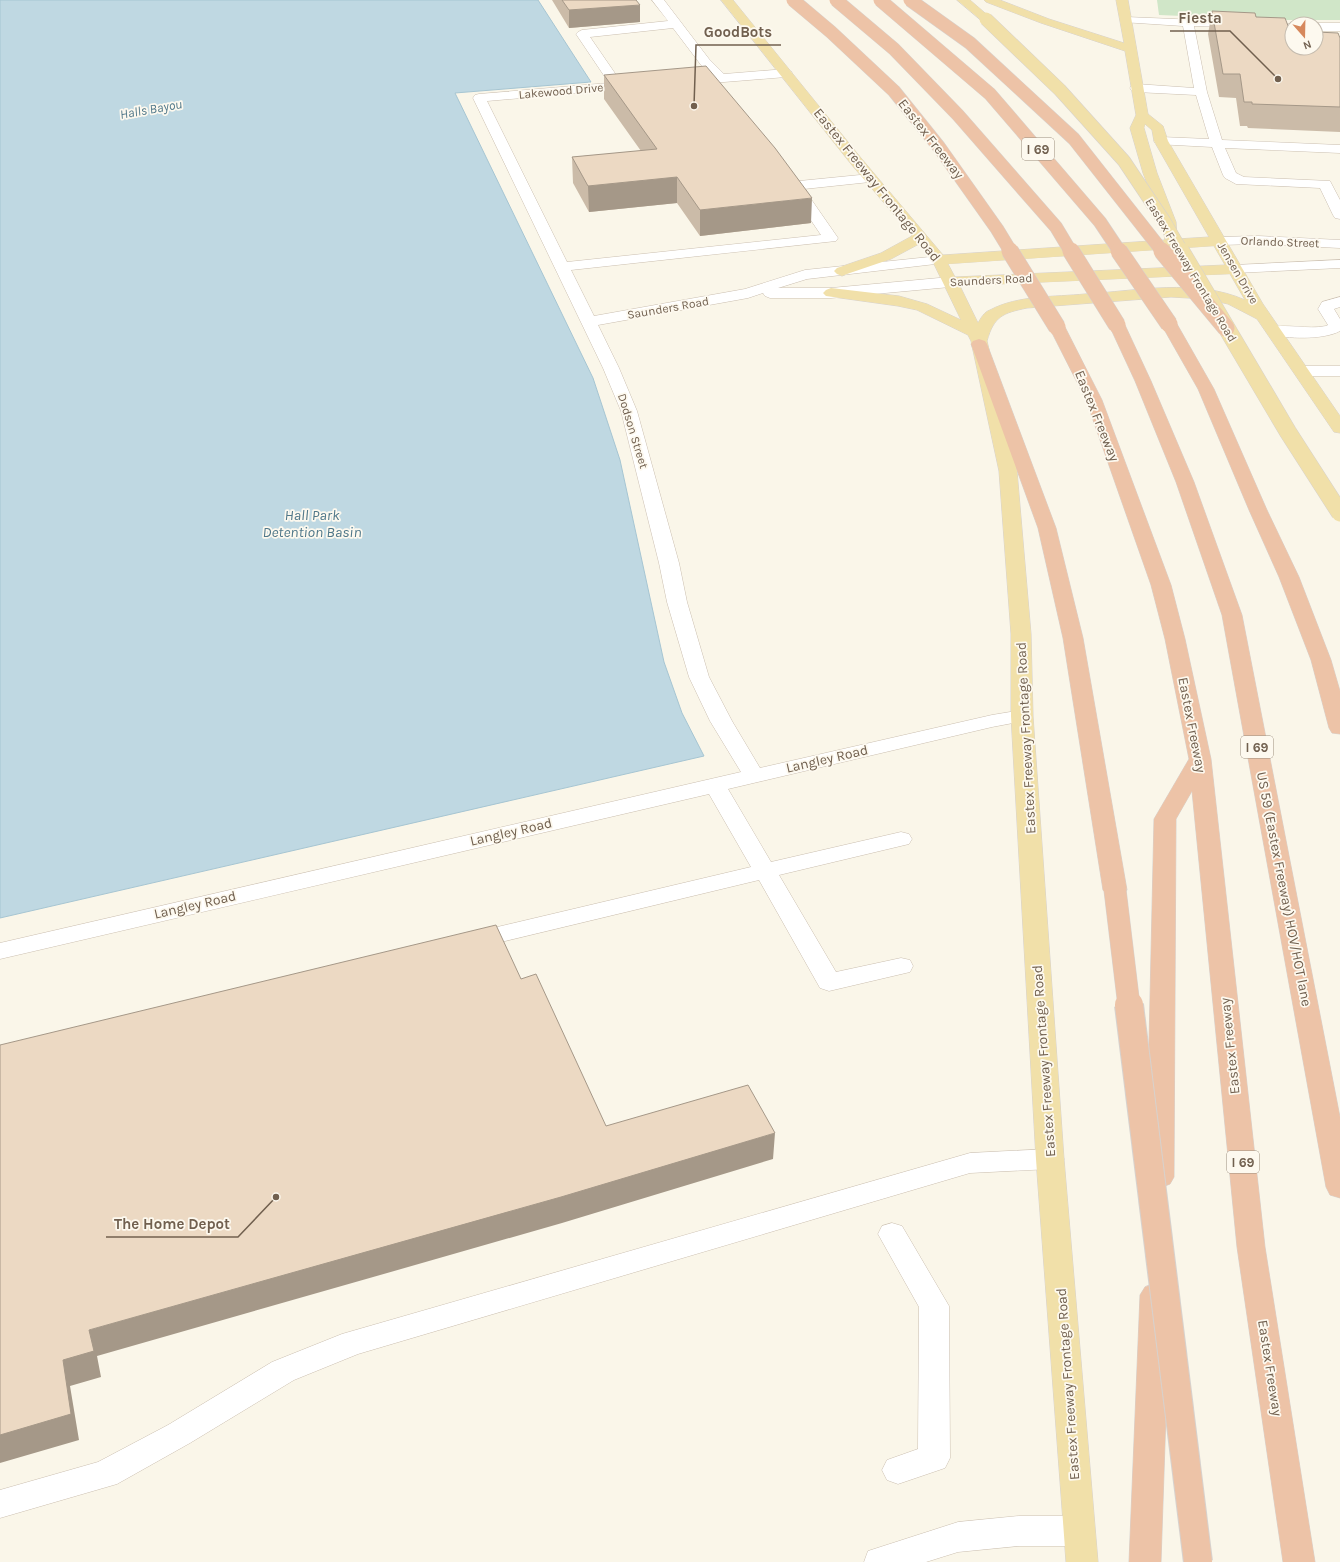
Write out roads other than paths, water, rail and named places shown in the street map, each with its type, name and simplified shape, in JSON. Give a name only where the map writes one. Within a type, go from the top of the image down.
[{"type":"highway","name":"Eastex Freeway","points":[[793,0],[831,32],[894,91],[939,147],[997,229],[1057,327],[1094,400],[1161,585],[1175,639],[1200,759],[1252,1247],[1299,1562]]},
{"type":"highway","name":"US 59 (Eastex Freeway) HOV/HOT lane","points":[[836,0],[894,48],[942,98],[1056,227],[1117,325],[1185,482],[1232,615],[1340,1186]]},
{"type":"highway","name":"I 69","points":[[880,0],[990,94],[1100,222],[1169,324],[1206,390],[1289,577],[1321,660],[1340,728]]},
{"type":"highway","points":[[910,0],[970,43],[1074,139],[1180,273],[1226,328]]},
{"type":"highway","points":[[977,339],[1047,528],[1073,638],[1115,890],[1198,1562]]},
{"type":"highway","points":[[1145,1562],[1161,1141],[1165,819],[1200,759]]},
{"type":"main road","name":"Eastex Freeway Frontage Road","points":[[727,0],[870,178],[921,236],[939,260],[977,339],[1008,471],[1021,634],[1022,716],[1050,1158],[1082,1562]]},
{"type":"main road","name":"Eastex Freeway Frontage Road","points":[[963,0],[986,19],[1060,90],[1124,161],[1164,221],[1288,432],[1340,513]]},
{"type":"main road","points":[[990,0],[1060,26],[1130,49]]},
{"type":"main road","points":[[1122,0],[1115,24],[1130,49],[1142,115],[1137,128],[1150,173],[1169,222],[1171,246]]},
{"type":"main road","points":[[1060,26],[1090,29],[1115,24]]},
{"type":"main road","name":"Jensen Drive","points":[[1142,115],[1158,129],[1161,141],[1235,269],[1264,316],[1340,428]]},
{"type":"main road","points":[[842,271],[902,249],[921,236]]},
{"type":"main road","name":"Saunders Road","points":[[939,260],[1171,246],[1219,241]]},
{"type":"main road","name":"Saunders Road","points":[[950,282],[1235,269]]},
{"type":"main road","points":[[831,293],[898,301],[922,307],[977,339],[985,323],[994,314],[1012,307],[1046,302],[1146,294],[1197,293],[1225,298],[1264,316]]},
{"type":"street","points":[[658,0],[706,62],[719,82]]},
{"type":"street","points":[[1188,23],[1201,92],[1217,144],[1230,175],[1241,181],[1325,184],[1340,214]]},
{"type":"street","points":[[1115,24],[1188,23],[1284,26]]},
{"type":"street","points":[[617,86],[582,34],[677,24]]},
{"type":"street","points":[[1276,26],[1284,29]]},
{"type":"street","points":[[1324,27],[1340,27]]},
{"type":"street","points":[[675,82],[719,82],[786,73]]},
{"type":"street","name":"Lakewood Drive","points":[[479,98],[646,84]]},
{"type":"street","points":[[1136,88],[1201,92]]},
{"type":"street","name":"Dodson Street","points":[[479,98],[611,368],[629,411],[669,563],[677,602],[699,677],[721,721],[754,776]]},
{"type":"street","points":[[1161,141],[1340,149]]},
{"type":"street","points":[[561,267],[831,238],[784,172]]},
{"type":"street","points":[[795,186],[870,178]]},
{"type":"street","name":"Orlando Street","points":[[1219,241],[1258,240],[1340,244]]},
{"type":"street","name":"Saunders Road","points":[[588,322],[748,293],[805,275],[939,260]]},
{"type":"street","name":"Orlando Street","points":[[1235,269],[1340,264]]},
{"type":"street","name":"Saunders Road","points":[[748,293],[831,293],[950,282]]},
{"type":"street","points":[[1274,331],[1333,330],[1337,326],[1326,309],[1327,305],[1340,302]]},
{"type":"street","points":[[1302,371],[1340,371]]},
{"type":"street","name":"Langley Road","points":[[0,951],[992,721],[1022,716]]},
{"type":"street","points":[[715,785],[829,982],[901,966]]},
{"type":"street","points":[[448,947],[901,839]]},
{"type":"street","points":[[0,1504],[106,1474],[179,1434],[283,1371],[352,1344],[970,1162],[1050,1158]]},
{"type":"street","points":[[892,1234],[934,1306],[934,1458],[898,1470]]},
{"type":"street","points":[[892,1560],[958,1537],[1019,1530],[1079,1531]]},
{"type":"water","name":"Hall Park Detention Basin","points":[[0,0],[538,0],[591,82],[455,93],[593,378],[620,460],[664,662],[682,713],[704,756],[0,918]]},
{"type":"place","name":"Fiesta","points":[[1278,79]]},
{"type":"place","name":"GoodBots","points":[[694,106]]},
{"type":"place","name":"The Home Depot","points":[[276,1197]]},
{"type":"water label","name":"Halls Bayou","points":[[151,109]]}]
